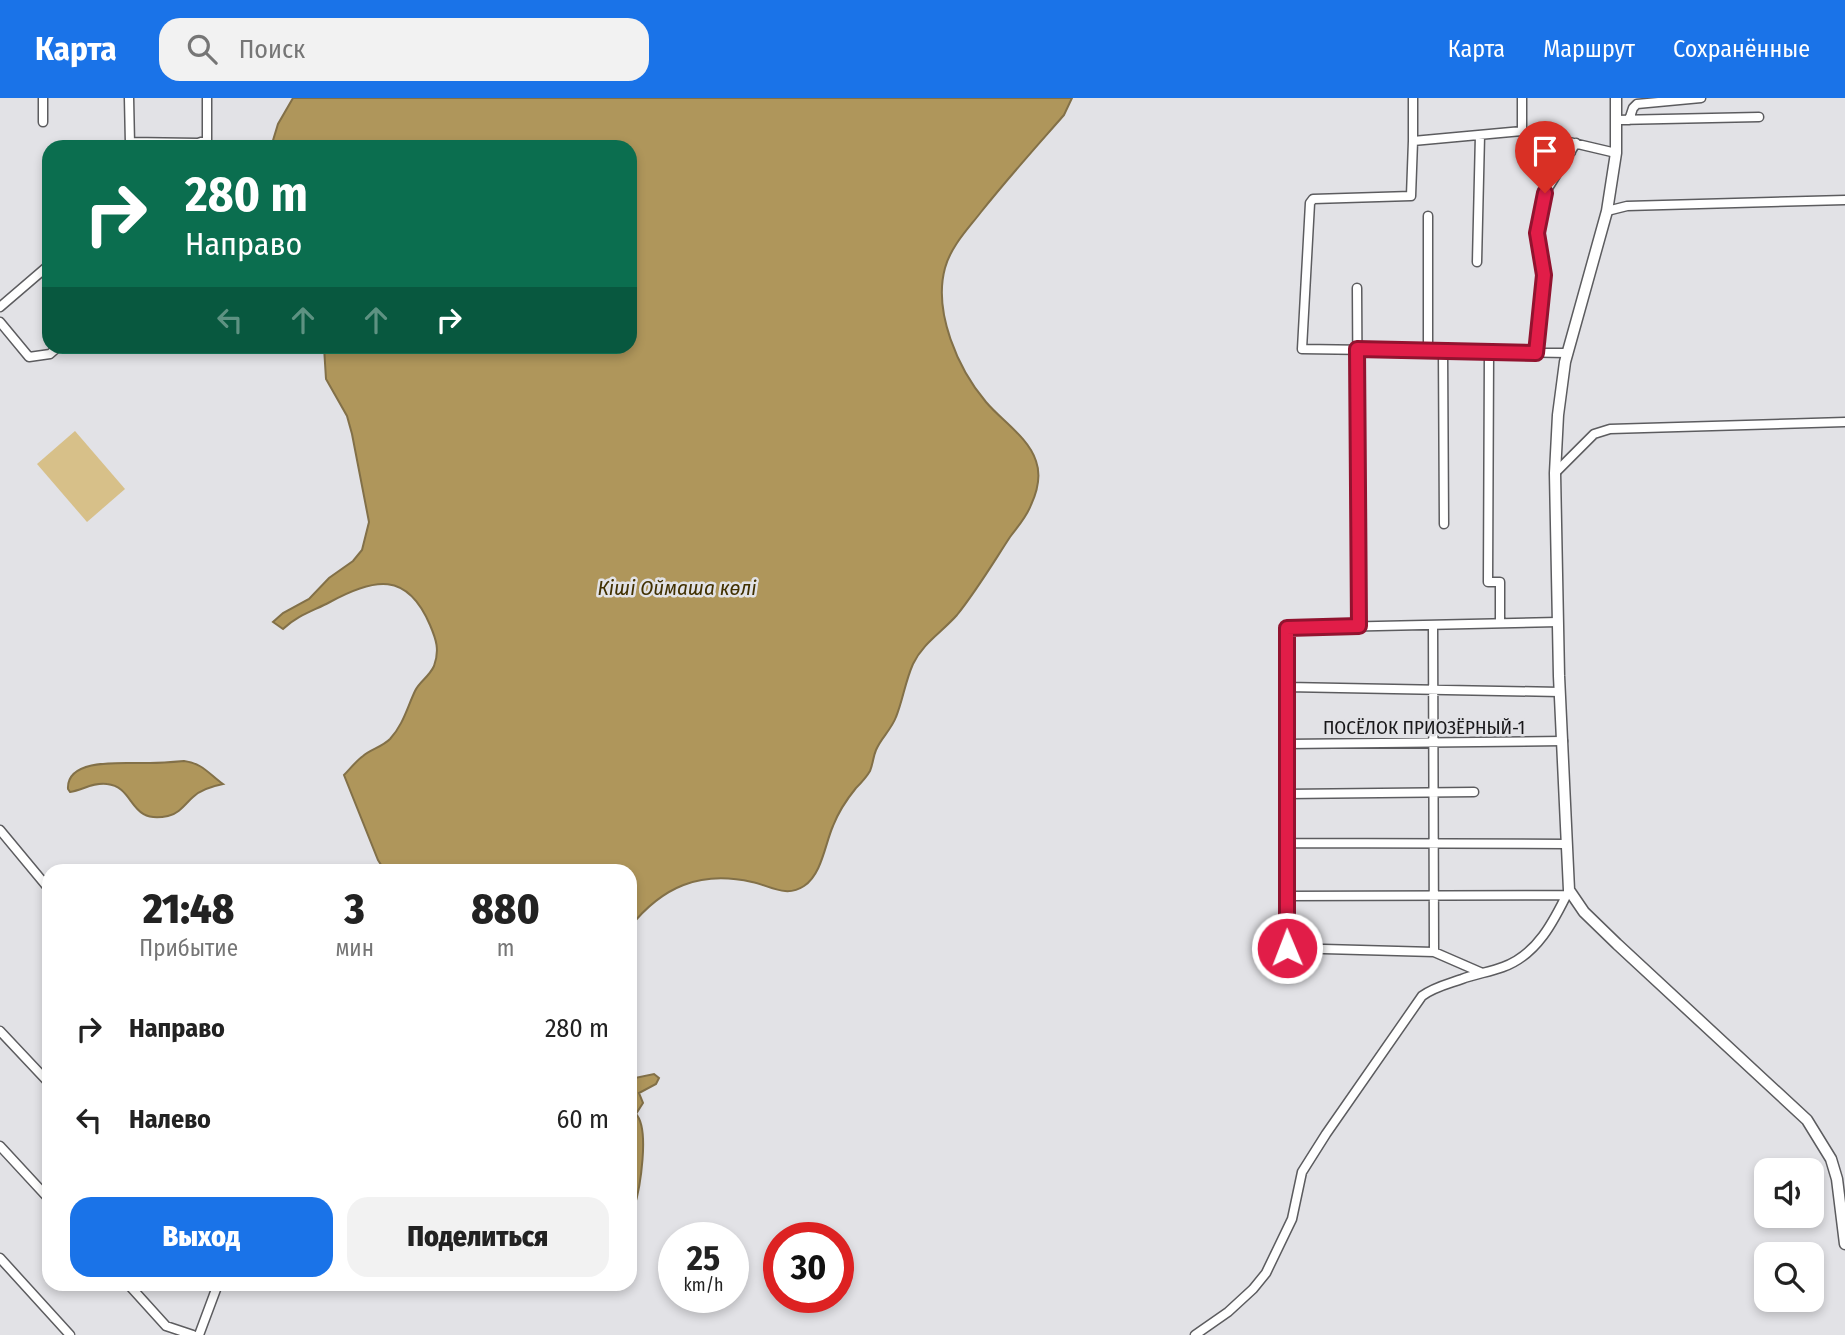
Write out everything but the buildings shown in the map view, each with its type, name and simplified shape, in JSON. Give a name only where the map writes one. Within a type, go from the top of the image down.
[{"type":"street","points":[[43,98],[43,122]]},
{"type":"street","points":[[129,98],[130,140]]},
{"type":"street","points":[[207,98],[207,140]]},
{"type":"street","points":[[1413,98],[1411,196],[1313,199],[1310,203],[1302,349],[1568,353]]},
{"type":"street","points":[[1522,98],[1522,131]]},
{"type":"street","points":[[1195,1335],[1228,1312],[1266,1273],[1292,1219],[1302,1172],[1413,1007],[1432,988],[1503,967],[1530,952],[1550,925],[1567,893],[1555,473],[1558,415],[1568,353],[1607,211],[1616,153],[1616,98]]},
{"type":"street","points":[[1629,120],[1637,101],[1701,98]]},
{"type":"street","points":[[1616,120],[1759,117]]},
{"type":"street","points":[[1413,141],[1522,131],[1616,153]]},
{"type":"street","points":[[1477,262],[1480,135]]},
{"type":"street","points":[[1536,353],[1544,275],[1537,233],[1545,193],[1576,143]]},
{"type":"street","points":[[1532,147],[1571,152]]},
{"type":"street","points":[[1607,211],[1626,206],[1845,200]]},
{"type":"street","points":[[1427,216],[1428,351]]},
{"type":"street","points":[[0,307],[42,271]]},
{"type":"street","points":[[1357,288],[1359,626]]},
{"type":"street","points":[[0,322],[29,357],[50,354]]},
{"type":"street","points":[[1443,351],[1444,524]]},
{"type":"street","points":[[1489,352],[1488,582],[1500,582],[1500,624]]},
{"type":"street","points":[[1555,473],[1594,434],[1610,429],[1845,422]]},
{"type":"street","points":[[1480,972],[1434,951],[1287,948],[1287,628],[1558,622]]},
{"type":"street","points":[[1433,625],[1434,951]]},
{"type":"street","points":[[1287,687],[1560,692]]},
{"type":"street","name":"ПОСЁЛОК ПРИОЗЁРНЫЙ-1","points":[[1286,744],[1563,741]]},
{"type":"street","points":[[1286,794],[1474,792]]},
{"type":"street","points":[[0,830],[42,881]]},
{"type":"street","points":[[1287,843],[1567,844]]},
{"type":"street","points":[[1286,896],[1567,893],[1617,944],[1807,1120],[1831,1158],[1837,1179],[1845,1244]]},
{"type":"street","points":[[0,1031],[42,1076]]},
{"type":"street","points":[[0,1146],[42,1191]]},
{"type":"street","points":[[0,1258],[70,1335]]},
{"type":"street","points":[[134,1291],[166,1326],[193,1335]]},
{"type":"street","points":[[199,1335],[215,1291]]},
{"type":"shaded area","points":[[75,431],[125,489],[87,522],[37,464]]},
{"type":"water","name":"Кіші Оймаша көлi","points":[[293,98],[1072,98],[1064,115],[960,238],[951,252],[942,285],[945,321],[950,339],[966,373],[986,402],[1027,444],[1036,461],[1038,483],[1035,495],[1024,518],[971,596],[957,615],[917,657],[896,717],[876,750],[870,771],[840,811],[819,866],[804,886],[785,891],[733,879],[699,880],[669,892],[637,919],[637,864],[381,864],[344,775],[360,758],[390,739],[402,722],[417,688],[432,670],[437,650],[430,625],[411,595],[388,584],[375,584],[346,594],[300,617],[283,629],[273,622],[283,613],[309,599],[329,578],[353,561],[362,550],[369,522],[352,434],[347,416],[326,379],[324,354],[637,354],[637,140],[273,140],[278,124]]},
{"type":"water","points":[[184,761],[201,767],[223,784],[199,792],[179,811],[168,816],[146,815],[139,811],[123,792],[107,784],[97,784],[70,792],[68,789],[70,778],[77,771],[100,764]]},
{"type":"water","points":[[654,1074],[659,1078],[656,1084],[639,1093],[643,1103],[637,1112],[637,1078]]},
{"type":"water","points":[[637,1116],[643,1145],[637,1194]]},
{"type":"route","points":[[1287,948],[1287,628],[1359,626],[1357,349],[1536,353],[1544,275],[1537,233],[1545,193]]}]
